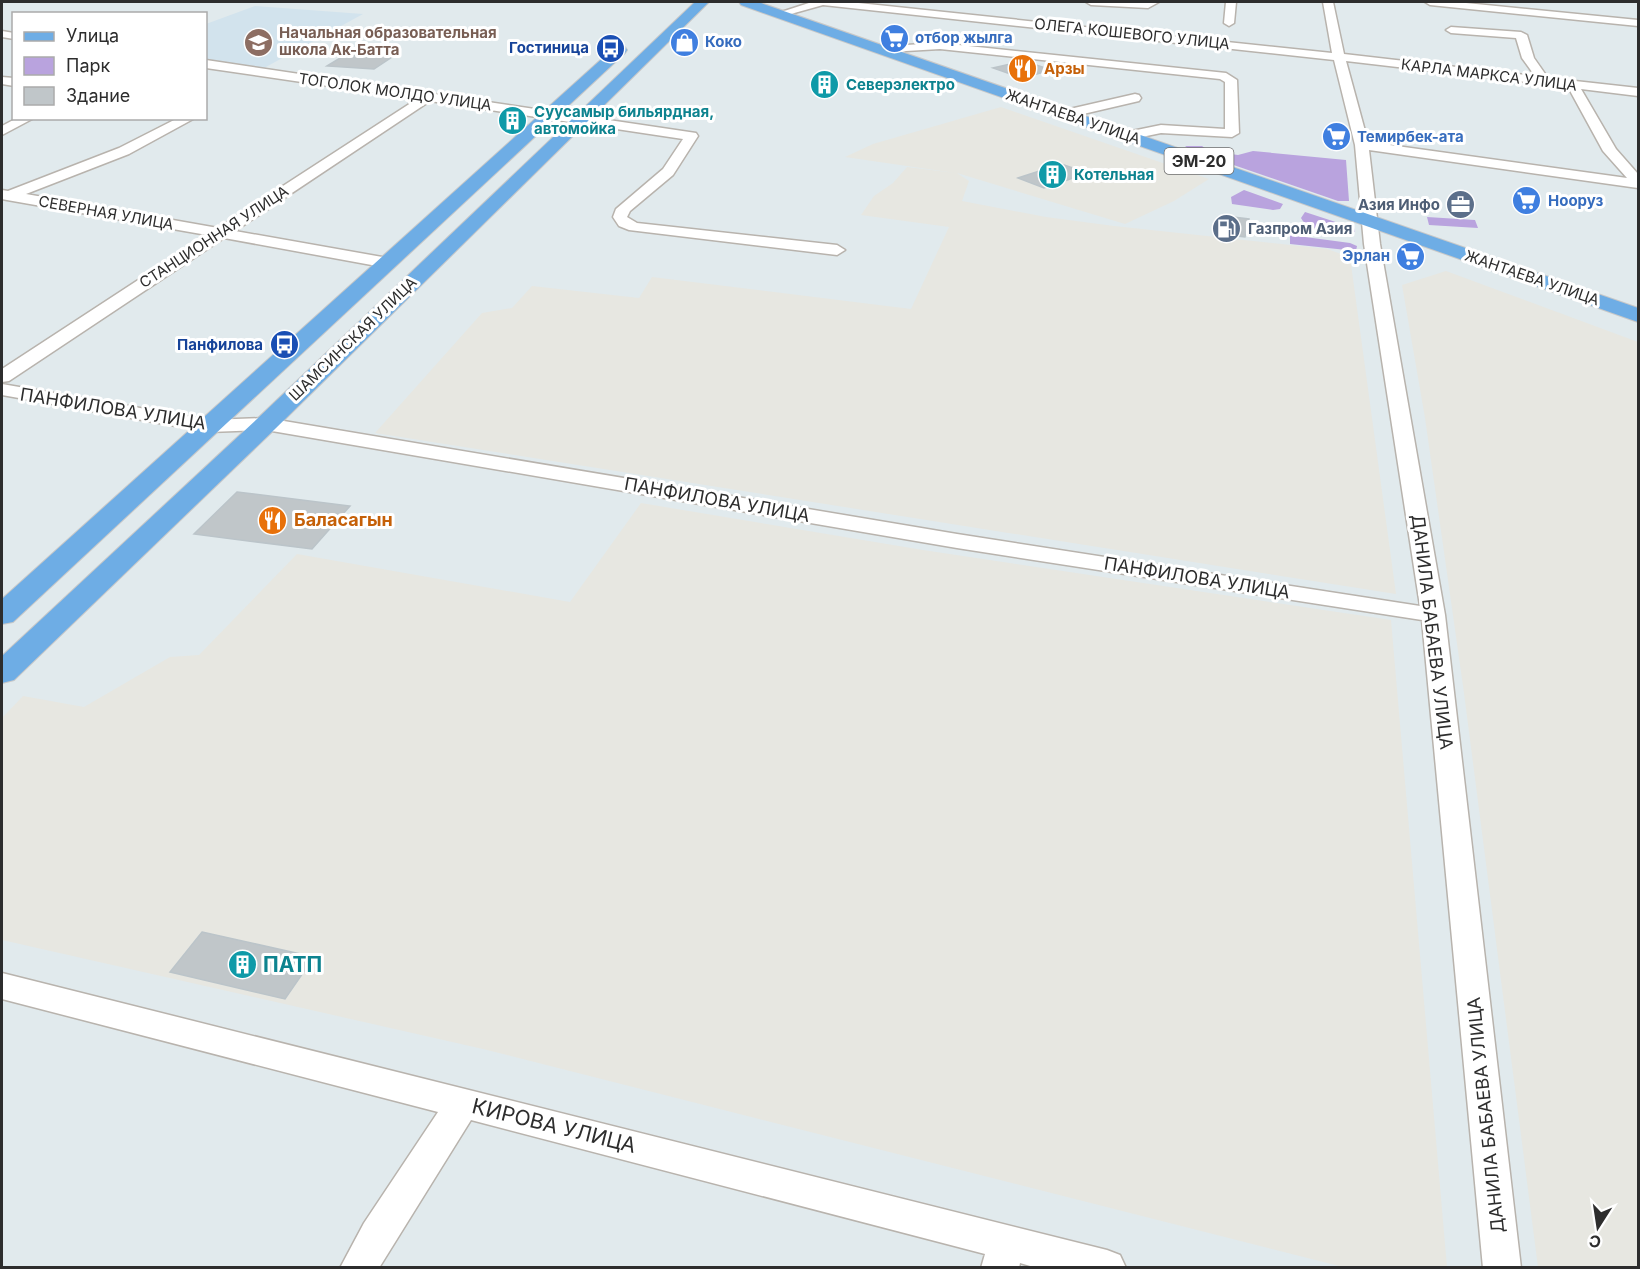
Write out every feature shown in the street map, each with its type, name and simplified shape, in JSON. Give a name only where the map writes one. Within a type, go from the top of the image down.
[{"type":"main road","points":[[691,3],[739,4]]},
{"type":"main road","name":"ШАМСИНСКАЯ УЛИЦА","points":[[2,615],[641,30],[691,3]]},
{"type":"main road","name":"ШАМСИНСКАЯ УЛИЦА","points":[[2,673],[266,424],[579,119],[691,3]]},
{"type":"main road","name":"ЖАНТАЕВА УЛИЦА","points":[[739,4],[780,14],[890,52],[1638,315]]},
{"type":"street","points":[[780,14],[823,2]]},
{"type":"street","name":"ОЛЕГА КОШЕВОГО УЛИЦА","points":[[823,2],[1335,56]]},
{"type":"street","points":[[1091,2],[1148,5],[1154,2]]},
{"type":"street","points":[[1229,22],[1231,2]]},
{"type":"street","name":"ДАНИЛА БАБАЕВА УЛИЦА","points":[[1328,2],[1335,56],[1362,145],[1367,213],[1371,221],[1372,244],[1433,615],[1502,1268]]},
{"type":"street","points":[[1430,2],[1638,23]]},
{"type":"street","points":[[1451,30],[1521,35],[1527,58],[1544,81]]},
{"type":"street","points":[[890,52],[906,48],[940,46],[1222,76],[1230,80],[1232,133],[1161,129],[1127,136]]},
{"type":"street","name":"КАРЛА МАРКСА УЛИЦА","points":[[1335,56],[1638,92]]},
{"type":"street","name":"ТОГОЛОК МОЛДО УЛИЦА","points":[[207,64],[691,136],[668,172],[623,209],[620,217],[624,223],[634,227],[837,250]]},
{"type":"street","points":[[1573,85],[1610,152],[1638,183]]},
{"type":"street","name":"СТАНЦИОННАЯ УЛИЦА","points":[[2,377],[428,97]]},
{"type":"street","points":[[1066,114],[1135,98]]},
{"type":"street","points":[[2,131],[24,120]]},
{"type":"street","points":[[8,199],[124,151],[185,120]]},
{"type":"street","points":[[1362,145],[1638,183]]},
{"type":"street","name":"СЕВЕРНАЯ УЛИЦА","points":[[8,199],[388,263]]},
{"type":"street","name":"ПАНФИЛОВА УЛИЦА","points":[[2,390],[209,426],[266,424],[957,541],[1433,615]]},
{"type":"street","name":"КИРОВА УЛИЦА","points":[[2,986],[463,1103],[1004,1255],[1107,1268]]},
{"type":"street","points":[[359,1268],[377,1235],[463,1103]]},
{"type":"shaded area","name":"Начальная образовательная школа Ак-Батта","points":[[255,6],[363,14],[264,68],[207,60],[207,24]]},
{"type":"shaded area","points":[[1001,107],[1209,179],[1174,201],[1125,224],[957,173],[969,181],[962,201],[1046,217],[1114,226],[1327,249],[1350,257],[1396,594],[375,433],[482,313],[512,308],[532,286],[639,298],[652,277],[911,309],[949,227],[861,215],[874,196],[893,183],[907,167],[955,173],[845,157],[873,144]]},
{"type":"shaded area","points":[[1446,271],[1638,342],[1638,1267],[1538,1267],[1464,693],[1425,418],[1402,285]]},
{"type":"shaded area","points":[[641,503],[923,550],[1391,620],[1447,1267],[1343,1267],[483,1049],[2,940],[2,718],[23,696],[84,707],[170,657],[199,655],[297,554],[570,602]]},
{"type":"green space","points":[[1185,146],[1202,146],[1209,151],[1238,155],[1253,151],[1346,160],[1349,201],[1338,201],[1190,150]]},
{"type":"green space","points":[[1244,190],[1283,204],[1280,209],[1273,210],[1232,204],[1231,197]]},
{"type":"green space","points":[[1305,212],[1354,228],[1355,232],[1325,231],[1311,227],[1301,218]]},
{"type":"green space","points":[[1427,217],[1475,220],[1478,228],[1429,225]]},
{"type":"green space","points":[[1290,235],[1350,243],[1357,246],[1356,251],[1290,244]]},
{"type":"building","points":[[350,52],[395,55],[374,69],[327,66]]},
{"type":"building","name":"Арзы","points":[[1023,61],[1052,70],[1022,78],[993,68]]},
{"type":"building","name":"Котельная","points":[[1061,164],[1088,173],[1044,188],[1018,178]]},
{"type":"building","points":[[1233,217],[1249,219],[1245,237],[1228,235]]},
{"type":"building","name":"Баласагын","points":[[237,492],[350,506],[312,549],[194,534]]},
{"type":"building","name":"ПАТП","points":[[202,932],[314,957],[285,999],[170,972]]},
{"type":"place","name":"отбор жылга","points":[[894,38]]},
{"type":"place","name":"Начальная образовательная школа Ак-Батта","points":[[258,42]]},
{"type":"place","name":"Коко","points":[[684,42]]},
{"type":"place","name":"Гостиница","points":[[610,48]]},
{"type":"place","name":"Арзы","points":[[1023,69]]},
{"type":"place","name":"Северэлектро","points":[[825,85]]},
{"type":"place","name":"Суусамыр бильярдная, автомойка","points":[[513,121]]},
{"type":"place","name":"Темирбек-ата","points":[[1336,137]]},
{"type":"place","name":"Котельная","points":[[1053,175]]},
{"type":"place","name":"Нооруз","points":[[1527,201]]},
{"type":"place","name":"Азия Инфо","points":[[1461,205]]},
{"type":"place","name":"Газпром Азия","points":[[1227,229]]},
{"type":"place","name":"Эрлан","points":[[1411,256]]},
{"type":"place","name":"Панфилова","points":[[284,345]]},
{"type":"place","name":"Баласагын","points":[[273,520]]},
{"type":"place","name":"ПАТП","points":[[242,965]]}]
